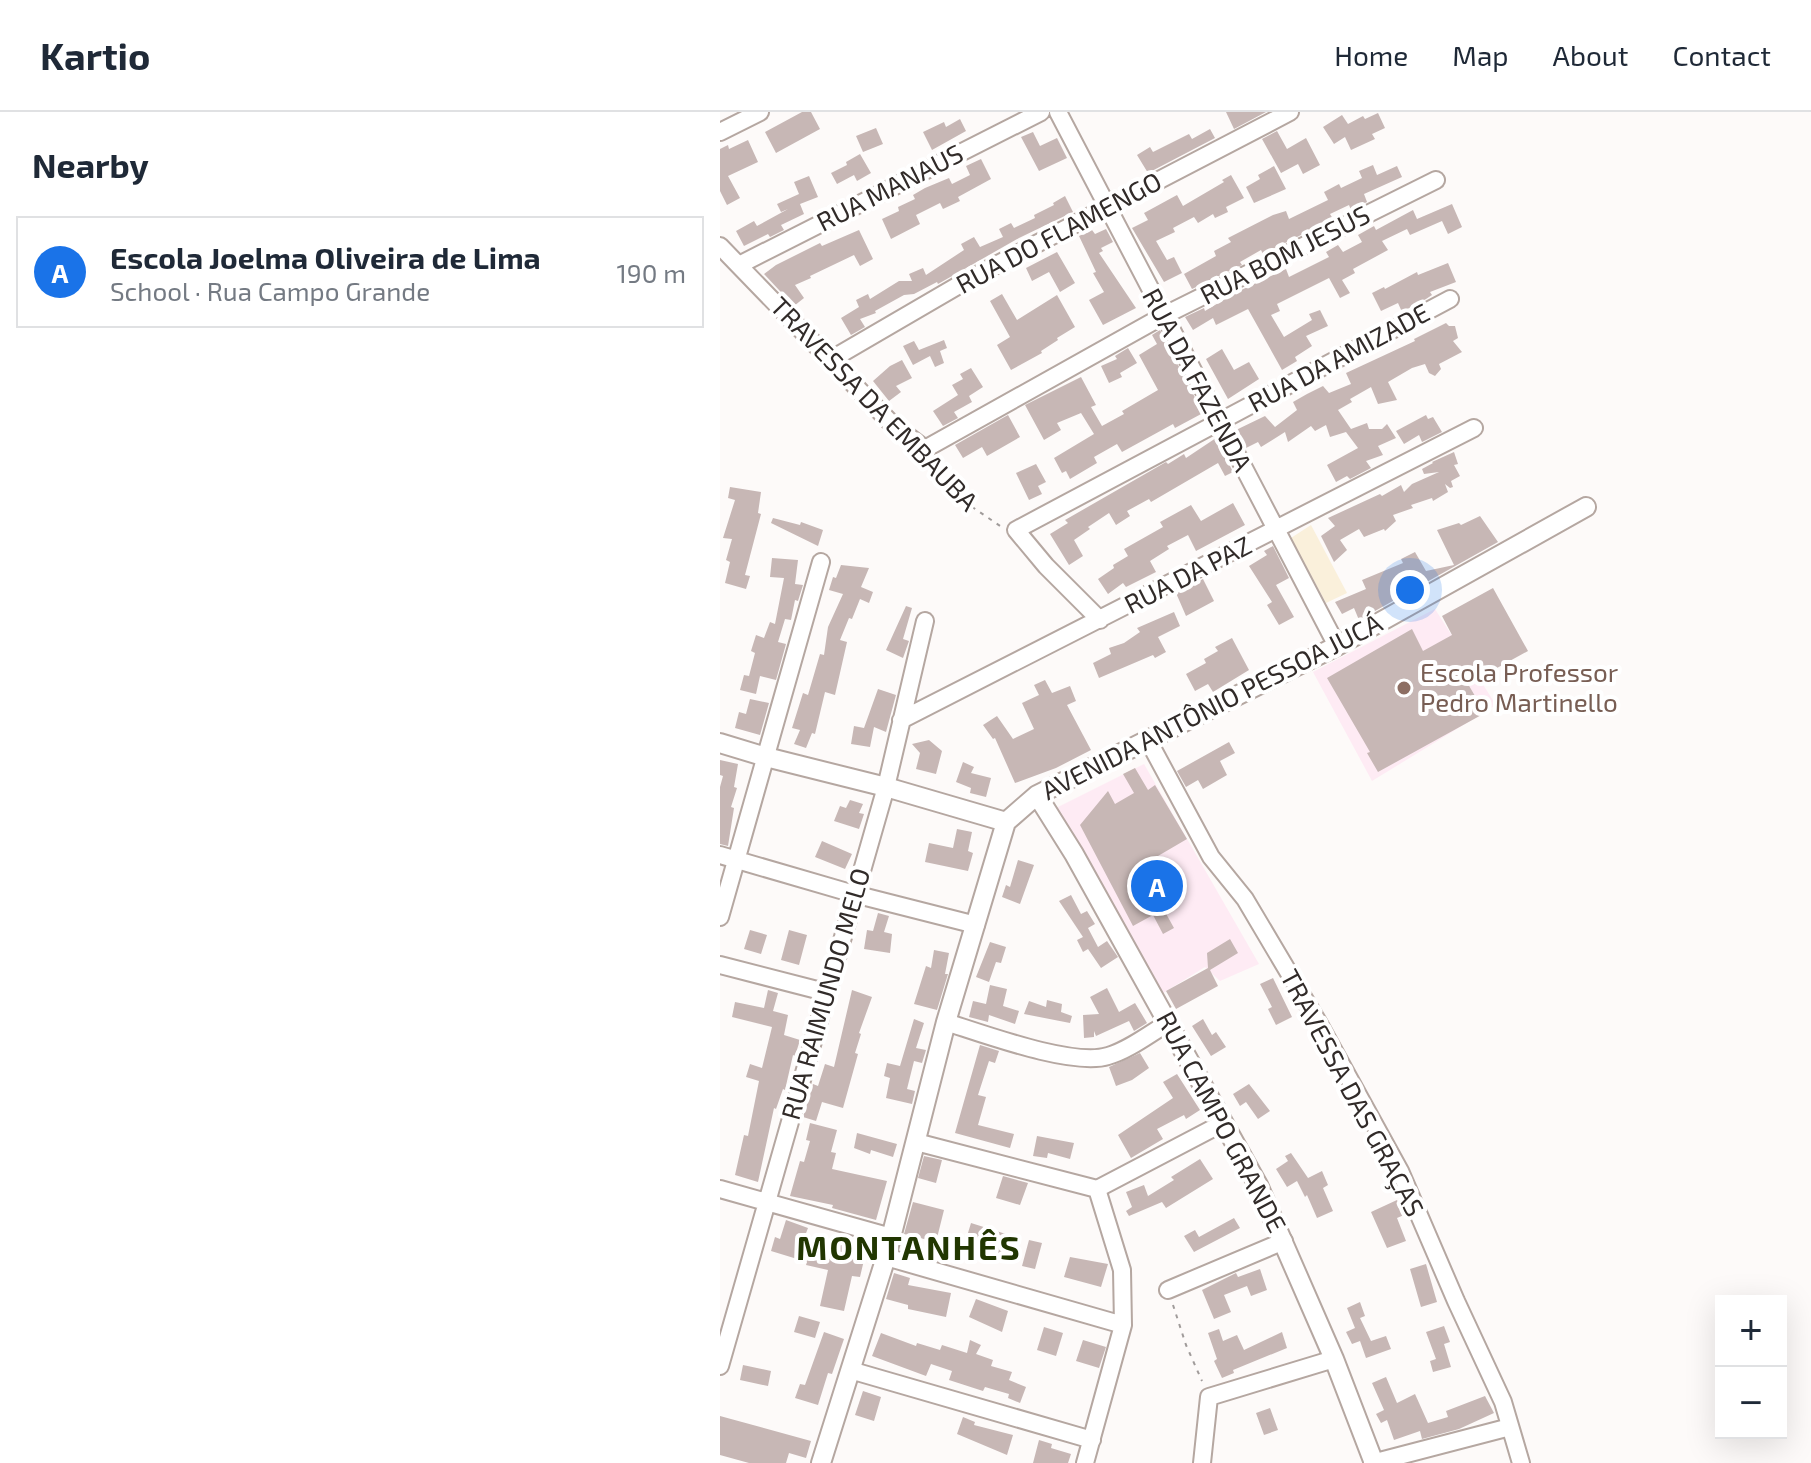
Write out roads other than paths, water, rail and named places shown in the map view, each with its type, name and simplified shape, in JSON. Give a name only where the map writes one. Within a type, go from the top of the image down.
[{"type":"street","points":[[720,132],[760,112]]},
{"type":"street","name":"RUA MANAUS","points":[[739,265],[1041,112]]},
{"type":"street","name":"RUA DA FAZENDA","points":[[1058,112],[1337,646]]},
{"type":"street","name":"RUA DO FLAMENGO","points":[[832,359],[971,278],[1290,112]]},
{"type":"street","name":"RUA BOM JESUS","points":[[925,449],[1163,316],[1436,180]]},
{"type":"street","name":"TRAVESSA DA EMBAUBA","points":[[720,246],[891,423],[925,449]]},
{"type":"street","name":"RUA DA AMIZADE","points":[[1100,620],[1046,566],[1016,530],[1450,299]]},
{"type":"street","name":"RUA DA PAZ","points":[[901,720],[1474,428]]},
{"type":"street","name":"AVENIDA ANTÔNIO PESSOA JUCÁ","points":[[1006,822],[1037,795],[1337,646],[1586,507]]},
{"type":"street","points":[[720,917],[728,858],[766,757],[821,562]]},
{"type":"street","name":"RUA RAIMUNDO MELO","points":[[720,1366],[886,787],[925,621]]},
{"type":"street","name":"TRAVESSA DAS GRAÇAS","points":[[1148,740],[1211,857],[1240,891],[1400,1171],[1503,1402],[1521,1463]]},
{"type":"street","points":[[720,743],[1006,822],[946,1022],[886,1257],[821,1463]]},
{"type":"street","name":"RUA CAMPO GRANDE","points":[[1037,795],[1074,854],[1258,1185],[1334,1359],[1373,1463]]},
{"type":"street","points":[[728,858],[976,925]]},
{"type":"street","points":[[720,965],[825,992]]},
{"type":"street","points":[[946,1022],[1041,1050],[1087,1059],[1110,1056],[1168,1023]]},
{"type":"street","points":[[916,1142],[1097,1189],[1223,1123]]},
{"type":"street","points":[[720,1189],[891,1237]]},
{"type":"street","points":[[1085,1463],[1123,1325],[1122,1270],[1097,1189]]},
{"type":"street","points":[[1168,1290],[1284,1241]]},
{"type":"street","points":[[886,1257],[1123,1325]]},
{"type":"street","points":[[1202,1463],[1209,1397],[1334,1359]]},
{"type":"street","points":[[850,1370],[1092,1440]]},
{"type":"street","points":[[1373,1463],[1510,1427]]},
{"type":"place","name":"Escola Professor Pedro Martinello","points":[[1404,688]]},
{"type":"place","name":"Escola Joelma Oliveira de Lima","points":[[1157,886]]},
{"type":"district","name":"MONTANHÊS","points":[[909,1248]]}]
